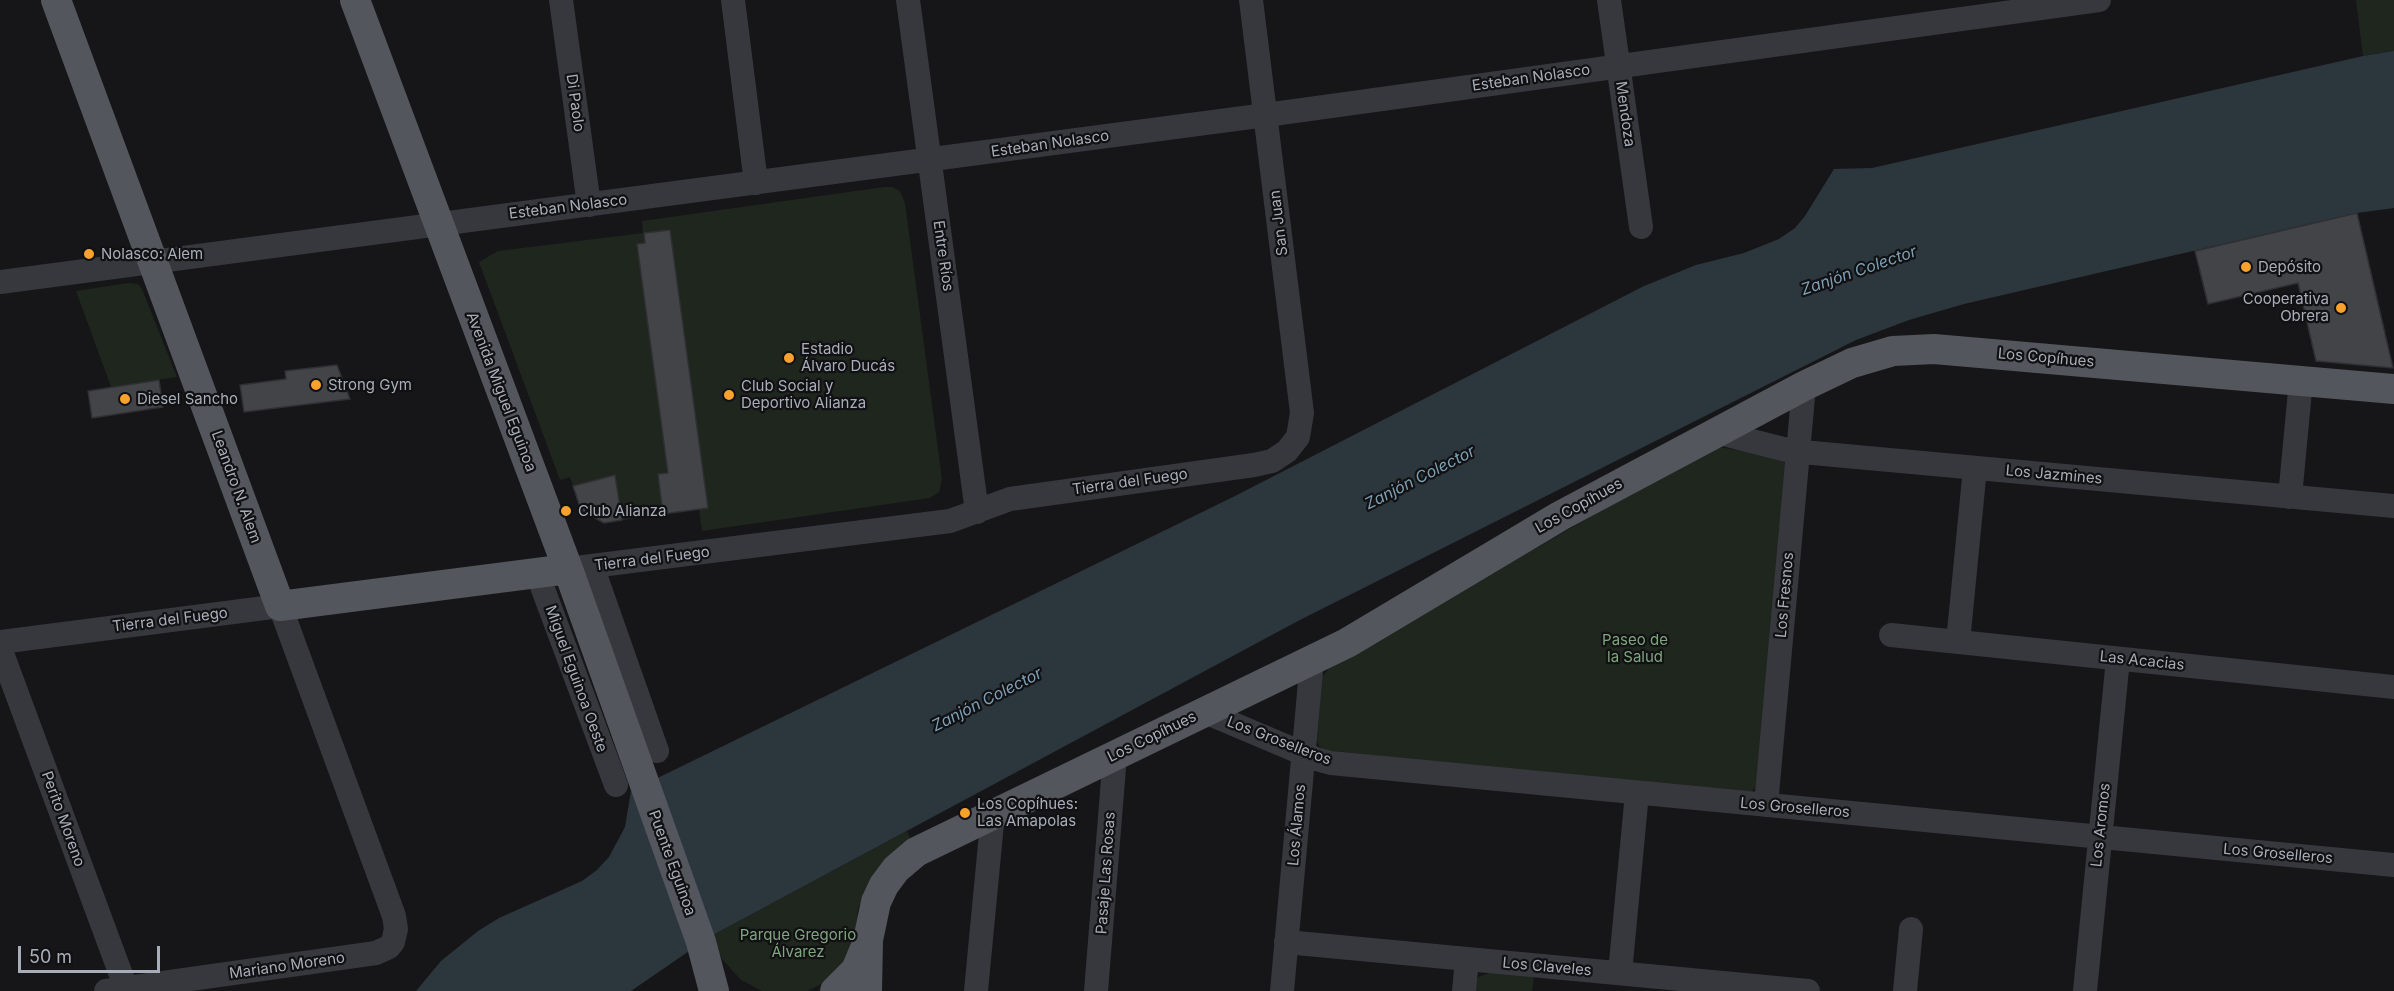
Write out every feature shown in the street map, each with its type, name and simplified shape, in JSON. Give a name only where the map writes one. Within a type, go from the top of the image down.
[{"type":"main road","name":"Leandro N. Alem","points":[[56,0],[280,606]]},
{"type":"main road","name":"Avenida Miguel Eguinoa","points":[[355,0],[438,223],[580,568],[630,785]]},
{"type":"main road","name":"Los Copíhues","points":[[835,991],[856,970],[868,940],[876,902],[884,885],[896,868],[924,846],[1362,635],[1560,516],[1839,368],[1893,351],[1920,349],[2394,389]]},
{"type":"main road","name":"Tierra del Fuego","points":[[280,606],[580,568]]},
{"type":"main road","name":"Puente Eguinoa","points":[[630,785],[701,942]]},
{"type":"main road","name":"Los Copíhues","points":[[867,991],[868,940]]},
{"type":"main road","points":[[701,942],[714,991]]},
{"type":"main road","points":[[701,942],[719,973],[738,991]]},
{"type":"street","name":"Di Paolo","points":[[561,0],[589,205]]},
{"type":"street","points":[[733,0],[756,183]]},
{"type":"street","name":"Entre Ríos","points":[[908,0],[977,512]]},
{"type":"street","name":"San Juan","points":[[1251,0],[1302,413],[1301,430],[1294,445]]},
{"type":"street","name":"Mendoza","points":[[1609,0],[1641,227]]},
{"type":"street","name":"Esteban Nolasco","points":[[0,282],[1618,67],[1940,11],[2099,0]]},
{"type":"street","points":[[2290,497],[2301,380]]},
{"type":"street","name":"Los Fresnos","points":[[1766,805],[1804,386]]},
{"type":"street","name":"Los Jazmines","points":[[1716,432],[1773,448],[1798,452],[2394,506]]},
{"type":"street","name":"Tierra del Fuego","points":[[580,568],[959,519],[1010,499],[1254,465],[1272,460],[1294,445]]},
{"type":"street","points":[[1958,642],[1975,468]]},
{"type":"street","points":[[580,568],[657,751]]},
{"type":"street","name":"Miguel Eguinoa Oeste","points":[[537,573],[630,785]]},
{"type":"street","name":"Tierra del Fuego","points":[[0,642],[280,606]]},
{"type":"street","name":"Leandro N. Alem","points":[[280,606],[394,916],[396,929],[393,942]]},
{"type":"street","name":"Las Acacias","points":[[1891,635],[2394,687]]},
{"type":"street","name":"Perito Moreno","points":[[0,648],[119,990]]},
{"type":"street","name":"Los Aromos","points":[[2085,991],[2118,658]]},
{"type":"street","name":"Los Álamos","points":[[1281,991],[1312,660]]},
{"type":"street","name":"Los Groselleros","points":[[1205,712],[1304,754],[1346,765],[2394,865]]},
{"type":"street","name":"Pasaje Las Rosas","points":[[1096,991],[1115,755]]},
{"type":"street","points":[[1620,973],[1637,792]]},
{"type":"street","points":[[976,991],[993,813]]},
{"type":"street","points":[[1905,991],[1911,929]]},
{"type":"street","name":"Mariano Moreno","points":[[119,990],[369,955],[383,950],[393,942]]},
{"type":"street","name":"Los Claveles","points":[[1286,942],[1808,991]]},
{"type":"street","points":[[1464,991],[1467,959]]},
{"type":"green space","points":[[2356,0],[2394,0],[2394,51],[2363,56]]},
{"type":"green space","name":"Club Social y Deportivo Alianza","points":[[892,187],[900,191],[905,203],[942,479],[939,492],[930,498],[702,531],[699,509],[604,523],[581,510],[570,477],[560,480],[479,262],[498,251],[643,233],[642,221]]},
{"type":"green space","points":[[128,283],[138,284],[142,289],[177,377],[111,387],[76,291]]},
{"type":"green space","name":"Paseo de la Salud","points":[[1719,447],[1777,457],[1786,464],[1757,786],[1750,793],[1740,795],[1325,750],[1320,747],[1317,742],[1321,678],[1331,666],[1705,451]]},
{"type":"green space","name":"Parque Gregorio Álvarez","points":[[907,831],[911,840],[864,892],[858,909],[855,937],[849,956],[827,981],[808,991],[762,991],[741,980],[722,959],[711,936]]},
{"type":"green space","points":[[1492,972],[1534,977],[1532,991],[1473,991],[1478,977]]},
{"type":"water","name":"Zanjón Colector","points":[[2394,51],[2394,208],[2357,213],[1964,304],[1909,320],[1856,340],[1298,621],[711,936],[631,991],[416,991],[441,961],[478,931],[499,918],[582,881],[597,870],[609,857],[625,827],[631,791],[1233,497],[1644,286],[1696,265],[1744,253],[1779,239],[1795,228],[1805,216],[1834,169],[1872,168],[2363,56]]},
{"type":"building","name":"Cooperativa Obrera","points":[[2357,213],[2393,368],[2316,361],[2298,283],[2208,304],[2195,251]]},
{"type":"building","points":[[670,230],[708,508],[663,514],[658,474],[668,473],[637,244],[645,243],[644,233]]},
{"type":"building","name":"Strong Gym","points":[[337,365],[350,399],[244,412],[240,385],[286,379],[285,371]]},
{"type":"building","name":"Diesel Sancho","points":[[159,380],[163,407],[92,418],[88,391]]},
{"type":"building","points":[[615,475],[622,520],[604,523],[581,510],[573,486]]},
{"type":"place","name":"Nolasco: Alem","points":[[89,254]]},
{"type":"place","name":"Depósito","points":[[2246,267]]},
{"type":"place","name":"Cooperativa Obrera","points":[[2341,308]]},
{"type":"place","name":"Estadio Álvaro Ducás","points":[[789,358]]},
{"type":"place","name":"Strong Gym","points":[[316,385]]},
{"type":"place","name":"Club Social y Deportivo Alianza","points":[[729,395]]},
{"type":"place","name":"Diesel Sancho","points":[[125,399]]},
{"type":"place","name":"Club Alianza","points":[[566,511]]},
{"type":"place","name":"Los Copíhues: Las Amapolas","points":[[965,813]]}]
